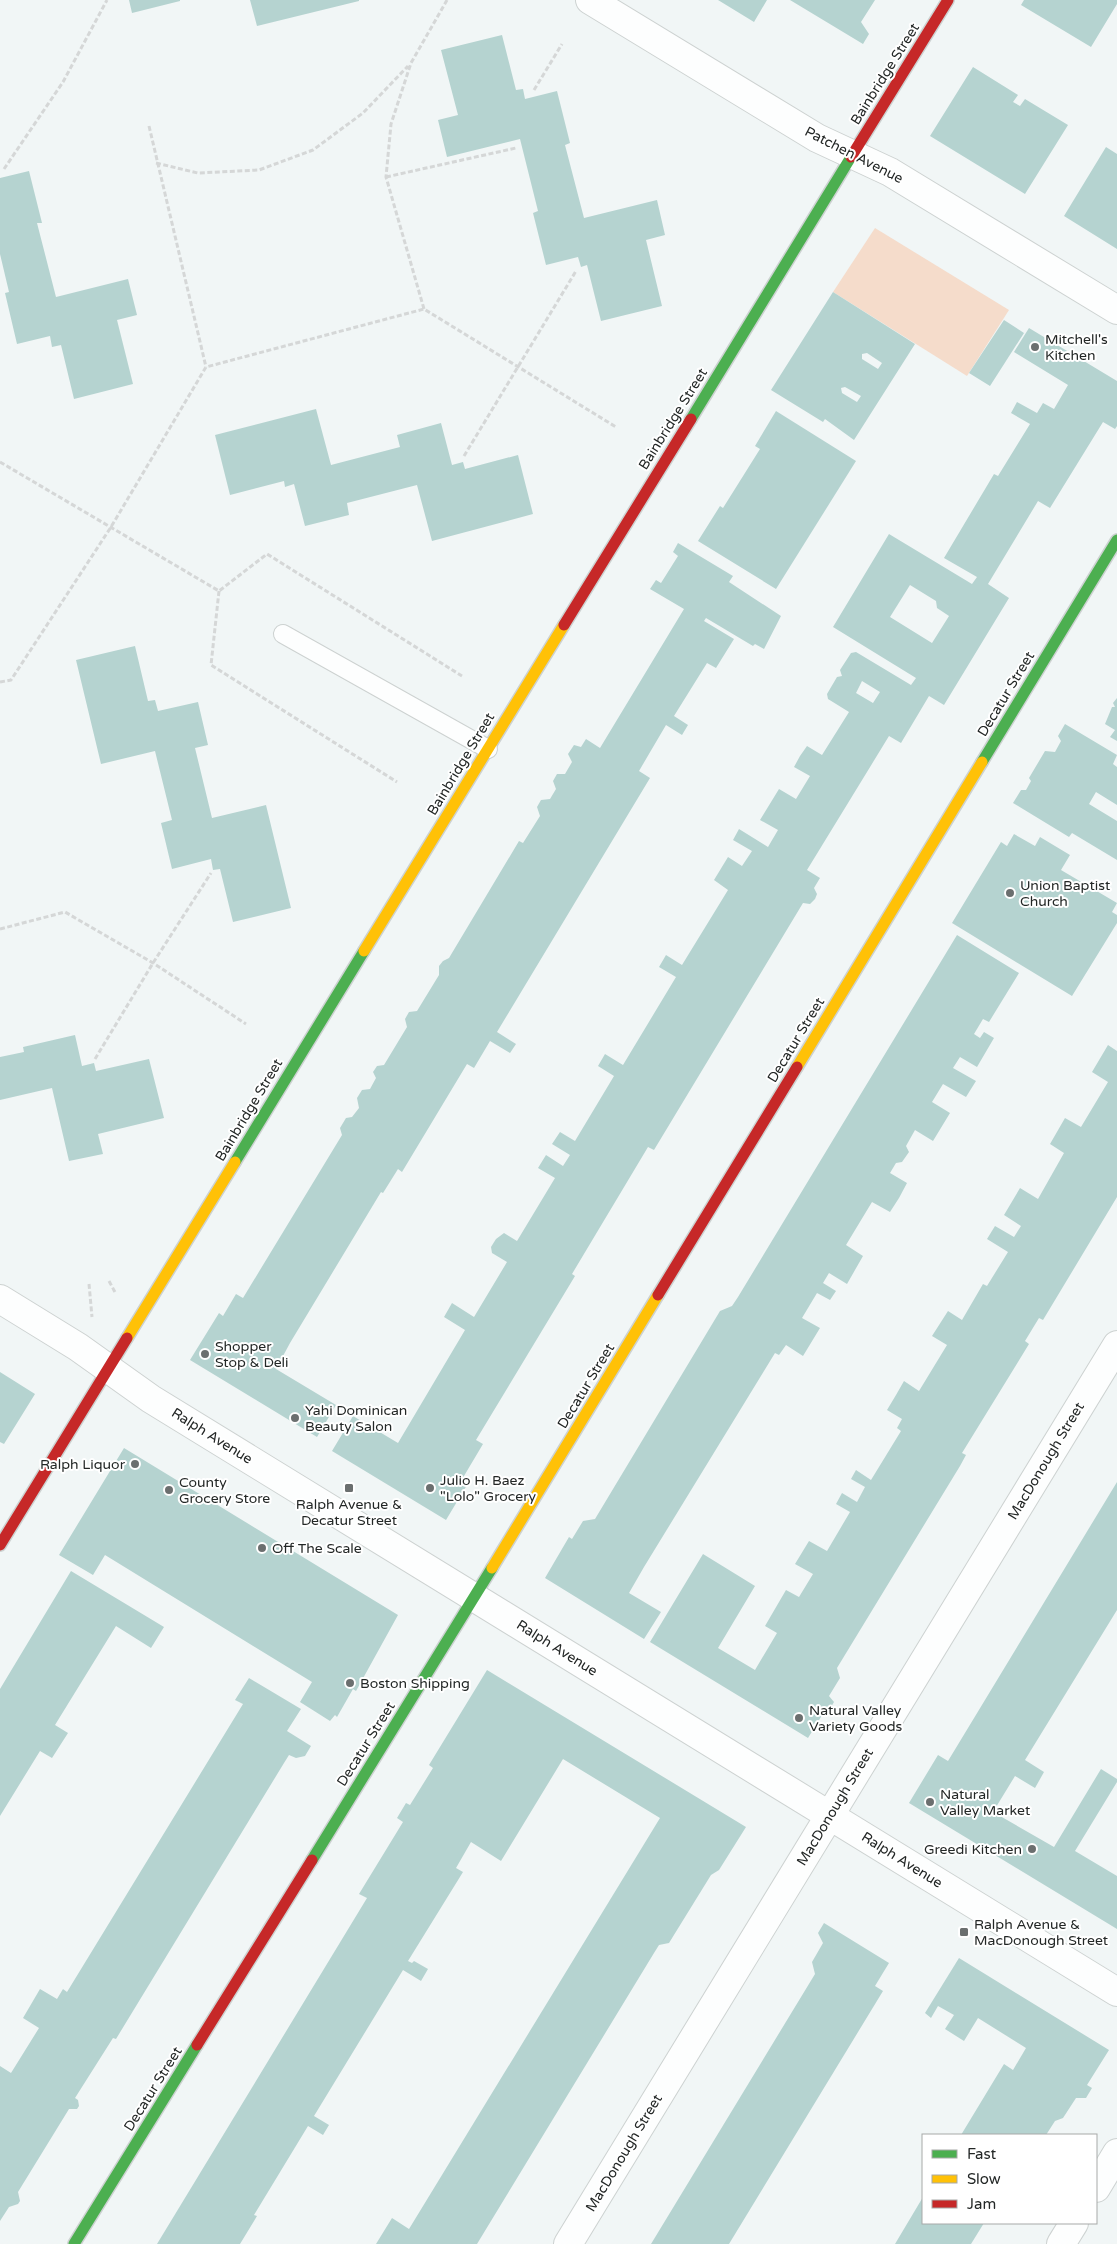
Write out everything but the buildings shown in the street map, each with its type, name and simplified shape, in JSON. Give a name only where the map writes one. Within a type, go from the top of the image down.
[{"type":"street","name":"Patchen Avenue","points":[[590,0],[817,138],[890,172],[1117,310]]},
{"type":"street","name":"Bainbridge Street","points":[[0,1545],[948,0]]},
{"type":"street","name":"Decatur Street","points":[[74,2244],[474,1598],[1117,540]]},
{"type":"street","name":"Ralph Avenue","points":[[0,1299],[108,1368],[151,1399],[1117,1992]]},
{"type":"street","name":"MacDonough Street","points":[[568,2244],[1117,1345]]},
{"type":"street","points":[[1097,2186],[1117,2153]]},
{"type":"street","points":[[1061,2244],[1073,2224]]},
{"type":"lane","points":[[282,634],[488,749]]},
{"type":"path","points":[[4,170],[63,82],[106,0]]},
{"type":"path","points":[[156,163],[198,173],[259,170],[313,150],[363,114],[410,63],[447,0]]},
{"type":"path","points":[[534,90],[562,44]]},
{"type":"path","points":[[410,63],[391,124],[386,177],[424,309],[616,427]]},
{"type":"path","points":[[148,126],[206,367]]},
{"type":"path","points":[[386,177],[516,148]]},
{"type":"path","points":[[464,456],[576,271]]},
{"type":"path","points":[[0,682],[11,680],[111,527],[206,367],[424,309]]},
{"type":"path","points":[[0,462],[219,591]]},
{"type":"path","points":[[397,782],[211,665],[219,591],[267,554],[462,676]]},
{"type":"path","points":[[95,1060],[152,963],[211,873]]},
{"type":"path","points":[[0,929],[64,912],[152,963],[246,1024]]},
{"type":"path","points":[[90,1284],[92,1317]]},
{"type":"shaded area","points":[[875,228],[1009,310],[967,376],[833,292]]},
{"type":"traffic: fast","points":[[691,419],[851,157]]},
{"type":"traffic: fast","points":[[982,762],[1117,540]]},
{"type":"traffic: fast","points":[[235,1162],[364,951]]},
{"type":"traffic: fast","points":[[312,1860],[492,1568]]},
{"type":"traffic: fast","points":[[74,2244],[197,2045]]},
{"type":"traffic: slow","points":[[364,951],[564,625]]},
{"type":"traffic: slow","points":[[797,1067],[982,762]]},
{"type":"traffic: slow","points":[[127,1338],[235,1162]]},
{"type":"traffic: slow","points":[[492,1568],[658,1295]]},
{"type":"traffic: jam","points":[[851,157],[948,0]]},
{"type":"traffic: jam","points":[[564,625],[691,419]]},
{"type":"traffic: jam","points":[[658,1295],[797,1067]]},
{"type":"traffic: jam","points":[[0,1545],[127,1338]]},
{"type":"traffic: jam","points":[[197,2045],[312,1860]]},
{"type":"place","name":"Mitchell's Kitchen","points":[[1035,347]]},
{"type":"place","name":"Union Baptist Church","points":[[1010,893]]},
{"type":"place","name":"Shopper Stop & Deli","points":[[205,1354]]},
{"type":"place","name":"Yahi Dominican Beauty Salon","points":[[295,1418]]},
{"type":"place","name":"Ralph Liquor","points":[[135,1464]]},
{"type":"place","name":"Ralph Avenue & Decatur Street","points":[[349,1488]]},
{"type":"place","name":"Julio H. Baez \"Lolo\" Grocery","points":[[430,1488]]},
{"type":"place","name":"County Grocery Store","points":[[169,1490]]},
{"type":"place","name":"Off The Scale","points":[[262,1548]]},
{"type":"place","name":"Boston Shipping","points":[[350,1683]]},
{"type":"place","name":"Natural Valley Variety Goods","points":[[799,1718]]},
{"type":"place","name":"Natural Valley Market","points":[[930,1802]]},
{"type":"place","name":"Greedi Kitchen","points":[[1032,1849]]},
{"type":"place","name":"Ralph Avenue & MacDonough Street","points":[[964,1932]]}]
